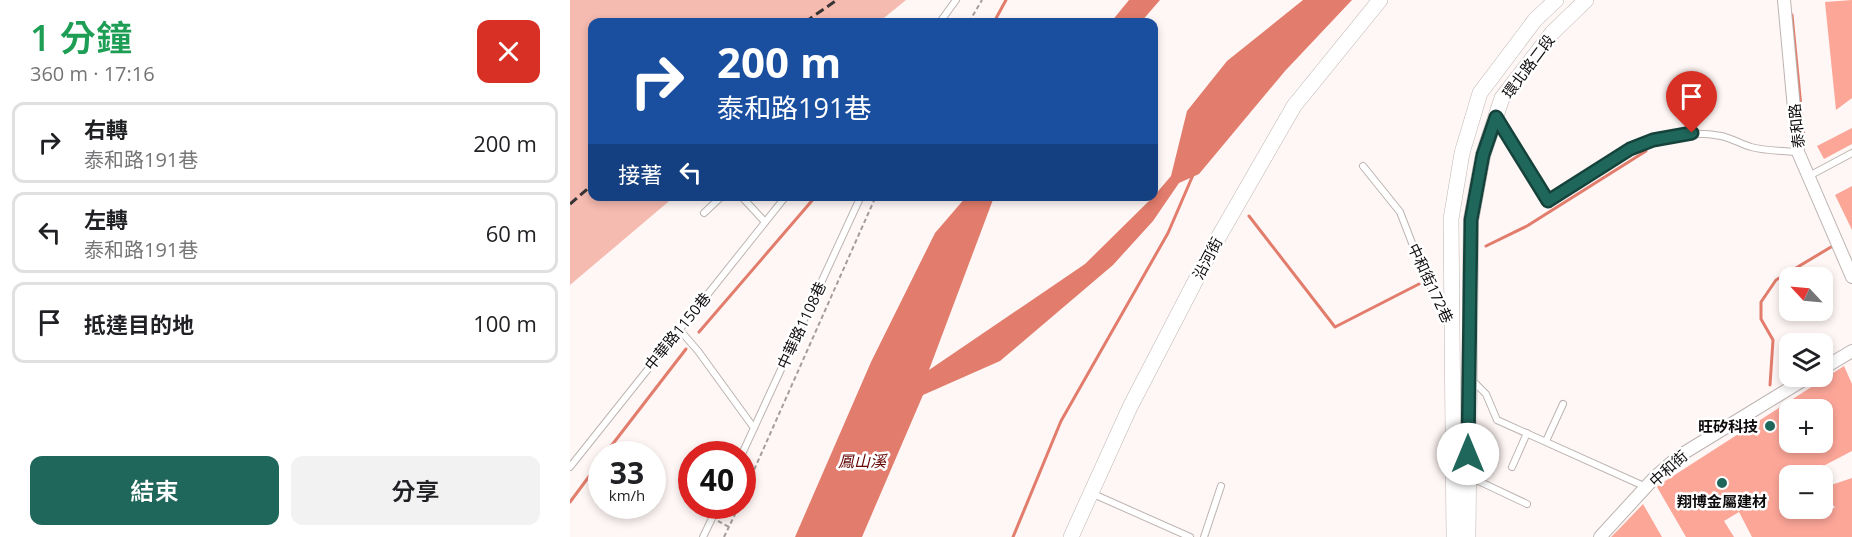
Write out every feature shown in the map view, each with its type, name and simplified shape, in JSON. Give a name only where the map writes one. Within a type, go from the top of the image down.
[{"type":"street","name":"沿河街","points":[[1071,537],[1130,407],[1209,253],[1289,116],[1380,0]]},
{"type":"street","name":"環北路二段","points":[[1454,537],[1450,219],[1462,153],[1480,93],[1535,20],[1556,0]]},
{"type":"street","name":"環北路二段","points":[[1468,537],[1471,220],[1483,155],[1502,98],[1552,33],[1586,0]]},
{"type":"street","name":"泰和路","points":[[1784,0],[1798,152],[1849,261],[1852,278]]},
{"type":"street","points":[[1833,362],[1852,351]]},
{"type":"street","name":"中和街","points":[[1600,537],[1679,456],[1792,387]]},
{"type":"lane","points":[[943,18],[956,0]]},
{"type":"lane","points":[[1496,117],[1548,201],[1630,149],[1653,140],[1692,133],[1722,136],[1752,147],[1798,152]]},
{"type":"lane","points":[[1808,177],[1852,153]]},
{"type":"lane","name":"中和街172巷","points":[[1363,166],[1400,212],[1424,274],[1453,330],[1468,373],[1477,387],[1486,394],[1497,420],[1647,488]]},
{"type":"lane","points":[[704,213],[717,201]]},
{"type":"lane","points":[[746,201],[765,222]]},
{"type":"lane","name":"中華路1150巷","points":[[570,467],[782,201]]},
{"type":"lane","name":"中華路1108巷","points":[[748,441],[859,201]]},
{"type":"lane","points":[[679,329],[698,351],[754,428]]},
{"type":"lane","points":[[1546,441],[1563,405]]},
{"type":"lane","points":[[1512,467],[1527,433]]},
{"type":"lane","points":[[1468,477],[1527,504]]},
{"type":"lane","points":[[1204,537],[1221,486]]},
{"type":"lane","points":[[1091,492],[1190,537]]},
{"type":"lane","points":[[703,537],[712,519]]},
{"type":"path","points":[[971,18],[982,0]]},
{"type":"path","points":[[756,466],[874,201]]},
{"type":"path","points":[[724,537],[733,519]]},
{"type":"shaded area","points":[[570,0],[906,0],[884,18],[588,18],[588,201],[669,201],[570,285]]},
{"type":"water","points":[[1129,0],[1160,0],[1144,18],[1114,18]]},
{"type":"water","name":"鳳山溪","points":[[1303,0],[1352,0],[1285,71],[1199,174],[1179,183],[1153,221],[1113,265],[1000,361],[923,395],[862,537],[795,537],[871,362],[935,233],[963,201],[992,201],[929,370],[1085,264],[1149,201],[1158,201],[1158,191],[1171,176],[1187,111],[1227,61]]},
{"type":"building","points":[[1852,0],[1852,98],[1836,110],[1825,2]]},
{"type":"building","points":[[1852,128],[1852,144],[1824,159],[1817,146]]},
{"type":"building","points":[[1852,186],[1852,230],[1835,195]]},
{"type":"building","points":[[1844,366],[1852,384],[1852,451],[1825,465],[1779,465],[1779,519],[1833,519],[1833,508],[1835,508],[1833,484],[1852,478],[1852,537],[1752,537],[1739,512],[1724,521],[1734,537],[1686,537],[1657,487],[1779,408],[1779,453],[1833,453],[1833,399],[1793,399],[1811,387],[1833,387],[1833,373]]},
{"type":"building","points":[[1643,504],[1662,537],[1611,537],[1622,526]]},
{"type":"waterway","points":[[996,18],[1006,0]]},
{"type":"waterway","points":[[1792,15],[1804,138]]},
{"type":"waterway","points":[[1486,246],[1527,226],[1646,151]]},
{"type":"waterway","points":[[1013,537],[1061,421],[1168,233],[1193,175]]},
{"type":"waterway","points":[[699,332],[812,201]]},
{"type":"waterway","points":[[1249,216],[1335,327],[1419,284]]},
{"type":"waterway","points":[[1770,385],[1773,340],[1761,319],[1761,302],[1776,280],[1831,247]]},
{"type":"waterway","points":[[615,441],[686,349]]},
{"type":"waterway","points":[[570,502],[588,478]]},
{"type":"railway","points":[[811,18],[837,0]]},
{"type":"railway","points":[[570,204],[588,188]]},
{"type":"place","name":"旺矽科技","points":[[1770,426]]},
{"type":"place","name":"翔博金屬建材","points":[[1722,483]]},
{"type":"route","points":[[1468,454],[1471,220],[1483,155],[1496,117],[1548,201],[1630,149],[1653,140],[1692,133]]}]
